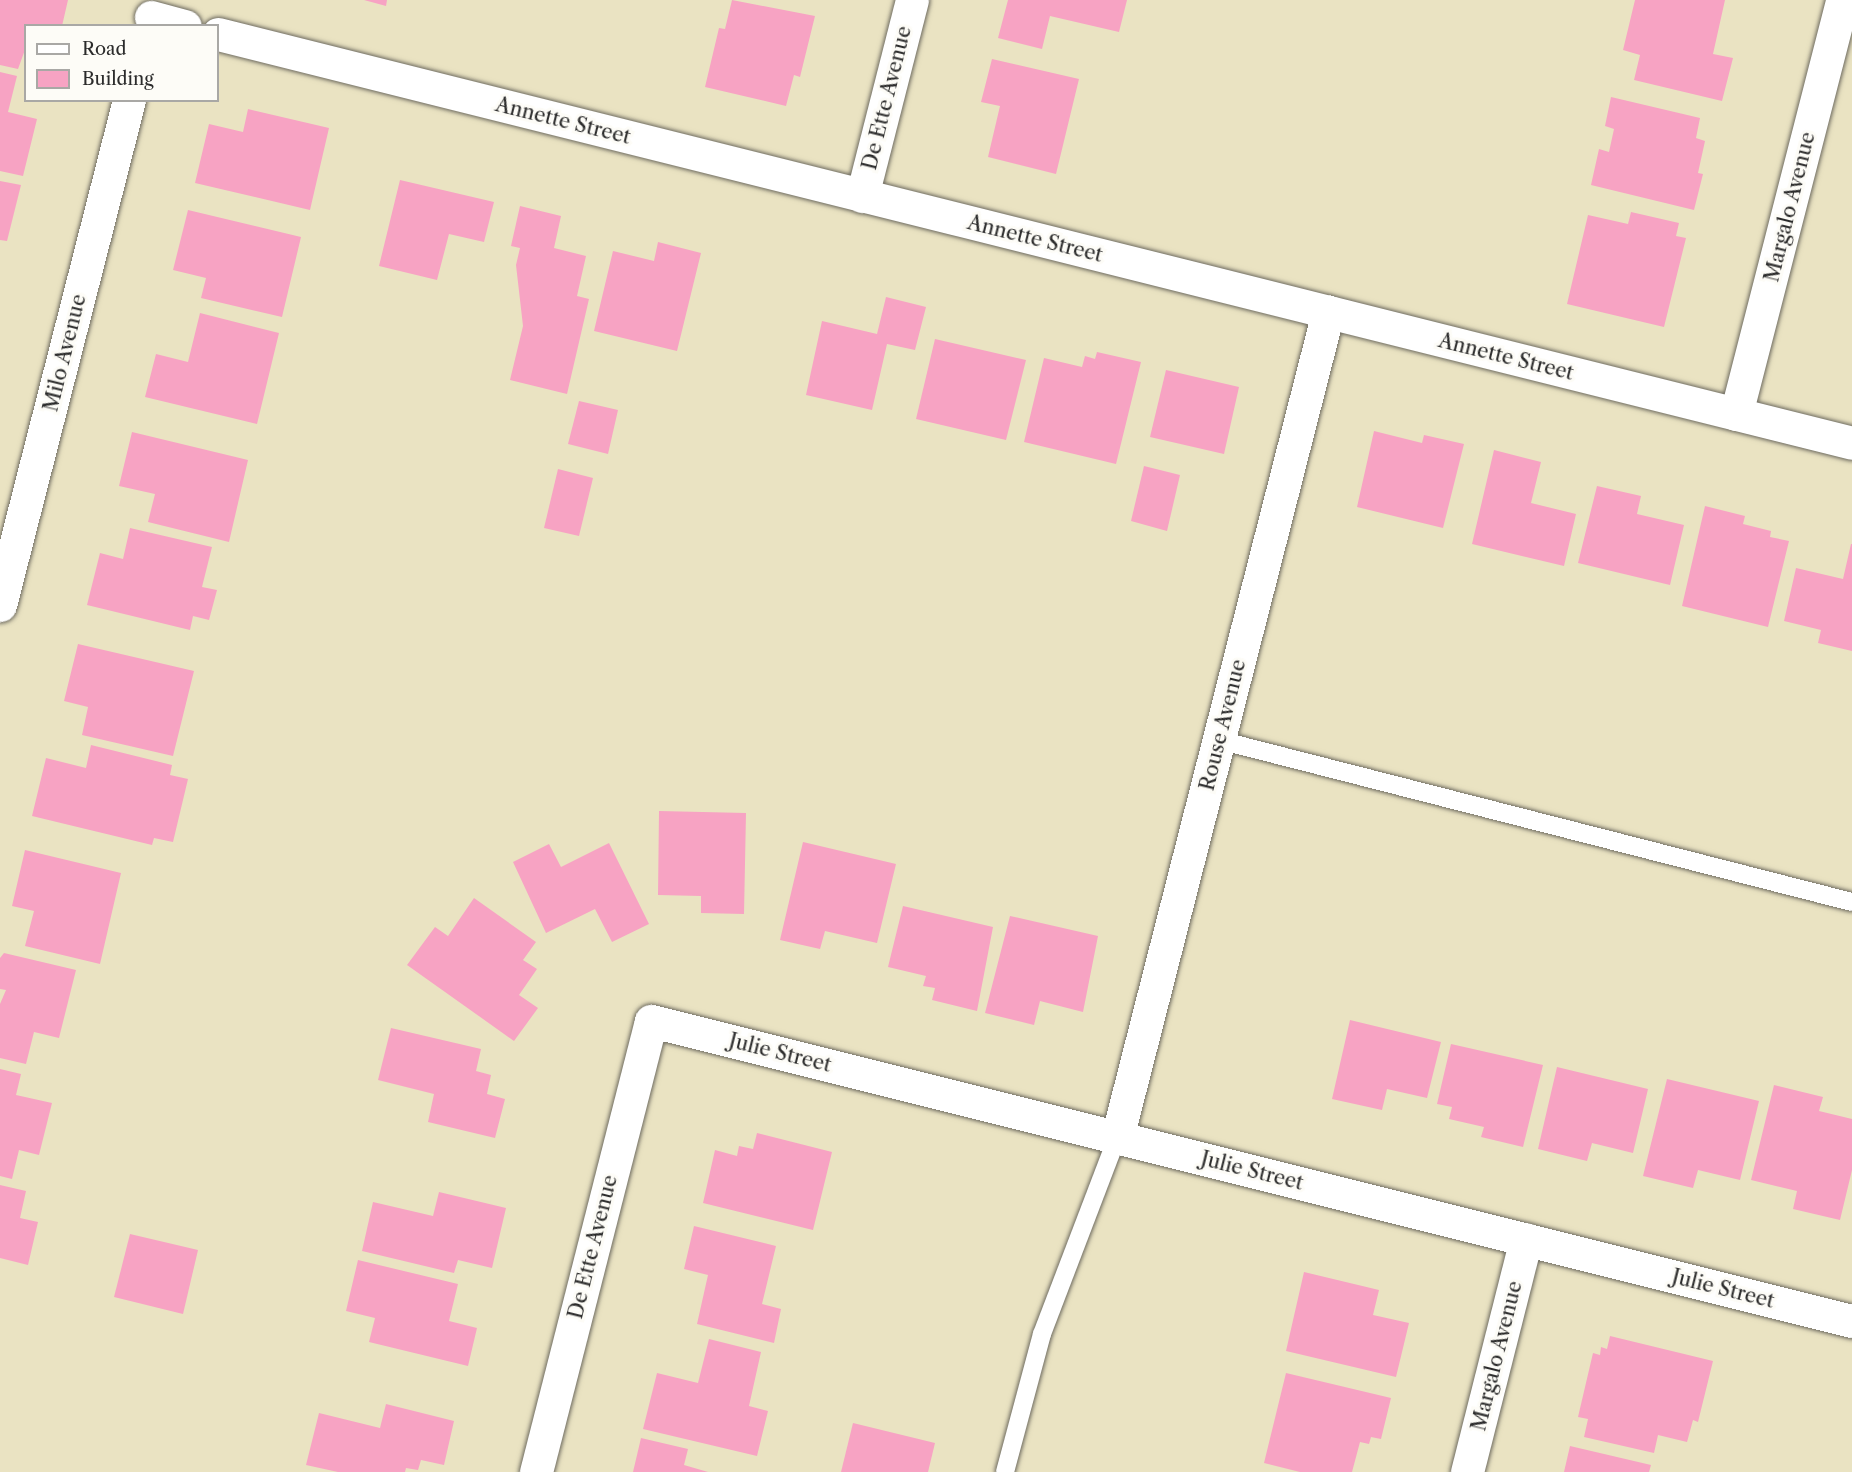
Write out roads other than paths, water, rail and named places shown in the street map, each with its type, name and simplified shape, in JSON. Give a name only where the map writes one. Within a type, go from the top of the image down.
[{"type":"street","name":"De Ette Avenue","points":[[862,196],[912,0]]},
{"type":"street","name":"Margalo Avenue","points":[[1737,414],[1842,0]]},
{"type":"street","points":[[151,14],[179,24]]},
{"type":"street","name":"Annette Street","points":[[219,34],[1852,443]]},
{"type":"street","name":"Milo Avenue","points":[[0,605],[128,102]]},
{"type":"street","name":"Rouse Avenue","points":[[1118,1138],[1328,312]]},
{"type":"street","name":"De Ette Avenue","points":[[536,1472],[651,1021]]},
{"type":"street","name":"Julie Street","points":[[651,1021],[1852,1321]]},
{"type":"street","name":"Margalo Avenue","points":[[1467,1472],[1526,1239]]},
{"type":"lane","points":[[1218,740],[1852,902]]},
{"type":"lane","points":[[1005,1472],[1042,1334],[1118,1138]]}]
